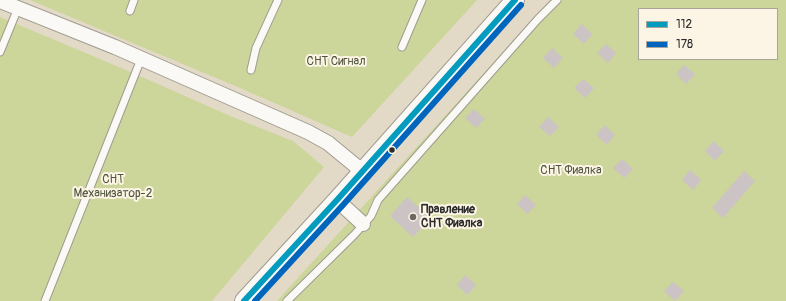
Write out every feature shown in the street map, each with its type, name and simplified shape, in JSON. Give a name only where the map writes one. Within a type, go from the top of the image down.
[{"type":"street","points":[[244,301],[337,200],[515,0]]},
{"type":"street","points":[[0,1],[75,30],[308,132],[328,143],[362,171]]},
{"type":"street","points":[[337,200],[363,224]]},
{"type":"lane","points":[[130,11],[134,0]]},
{"type":"lane","points":[[251,70],[256,48],[278,0]]},
{"type":"lane","points":[[402,47],[422,0]]},
{"type":"lane","points":[[287,301],[354,235],[370,216],[378,200],[556,0]]},
{"type":"lane","points":[[0,52],[18,8]]},
{"type":"lane","points":[[45,301],[141,59]]},
{"type":"green space","name":"СНТ Сигнал","points":[[30,0],[477,0],[352,137],[240,88]]},
{"type":"green space","name":"СНТ Фиалка","points":[[550,0],[786,0],[786,301],[277,301]]},
{"type":"green space","name":"СНТ Механизатор-2","points":[[0,17],[235,118],[293,141],[324,167],[212,301],[0,301]]},
{"type":"building","points":[[582,24],[592,34],[584,44],[573,34]]},
{"type":"building","points":[[606,44],[616,53],[608,63],[597,53]]},
{"type":"building","points":[[552,48],[563,58],[554,68],[543,58]]},
{"type":"building","points":[[684,65],[695,74],[686,84],[676,74]]},
{"type":"building","points":[[583,79],[594,88],[585,98],[574,88]]},
{"type":"building","points":[[474,109],[485,119],[476,128],[465,118]]},
{"type":"building","points":[[548,117],[559,127],[550,136],[539,127]]},
{"type":"building","points":[[605,125],[615,135],[607,145],[596,135]]},
{"type":"building","points":[[713,141],[724,151],[715,161],[705,151]]},
{"type":"building","points":[[622,159],[633,169],[624,178],[613,168]]},
{"type":"building","points":[[690,170],[701,180],[693,190],[682,180]]},
{"type":"building","points":[[744,171],[755,181],[723,218],[712,208]]},
{"type":"building","points":[[525,195],[536,205],[527,214],[517,204]]},
{"type":"building","points":[[407,197],[431,218],[413,237],[390,216]]},
{"type":"building","points":[[465,275],[476,285],[467,295],[457,285]]},
{"type":"building","points":[[673,282],[684,291],[675,301],[664,291]]},
{"type":"transit line","name":"112","points":[[244,301],[337,200],[515,0]]},
{"type":"transit line","name":"178","points":[[255,301],[343,205],[521,5]]},
{"type":"place","name":"Правление СНТ Фиалка","points":[[413,217]]}]
